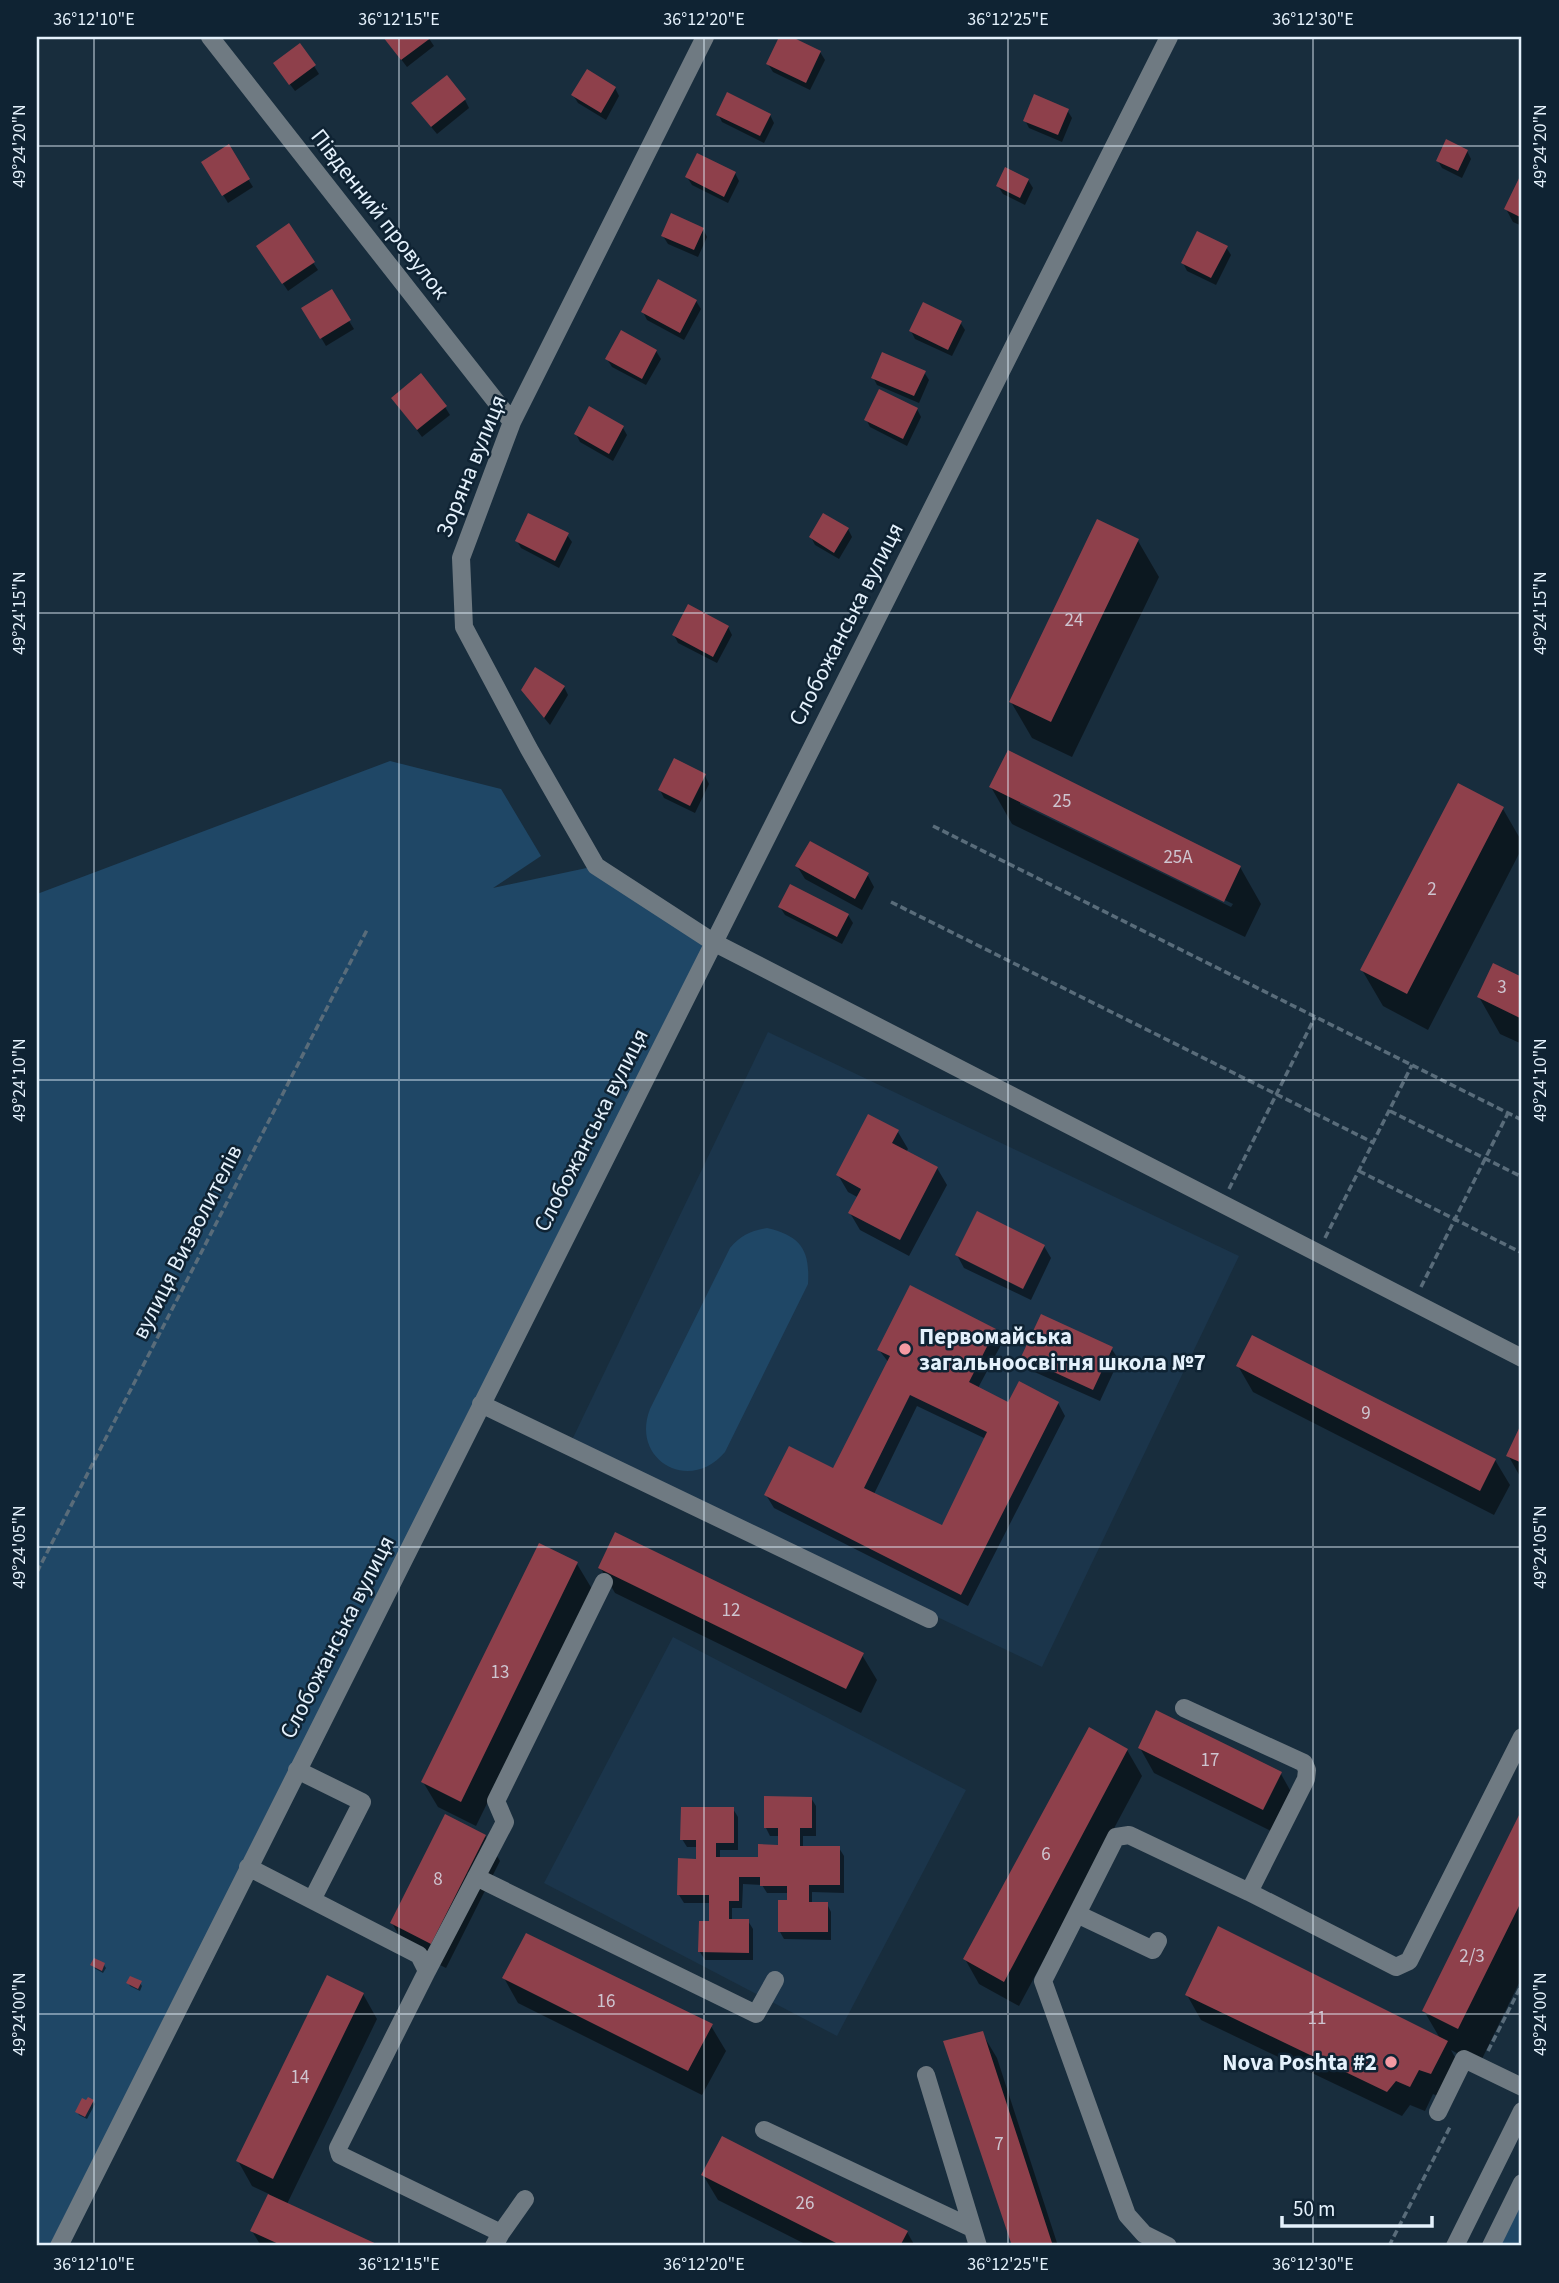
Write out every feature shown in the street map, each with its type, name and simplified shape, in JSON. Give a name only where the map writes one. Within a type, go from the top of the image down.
[{"type":"street","name":"Південний провулок","points":[[210,37],[512,422]]},
{"type":"street","name":"Зоряна вулиця","points":[[705,37],[512,422],[461,558],[464,627],[596,866],[713,942],[1522,1358]]},
{"type":"street","name":"Слобожанська вулиця","points":[[58,2246],[1169,37]]},
{"type":"street","points":[[481,1404],[929,1619]]},
{"type":"street","points":[[525,2199],[497,2239],[340,2155],[338,2148],[505,1822],[495,1801],[604,1582]]},
{"type":"street","points":[[1184,1708],[1304,1763],[1307,1770],[1306,1779],[1249,1892]]},
{"type":"street","points":[[1168,2246],[1144,2234],[1127,2215],[1043,1981],[1116,1837],[1129,1835],[1396,1967],[1409,1961],[1522,1737]]},
{"type":"street","points":[[297,1770],[362,1802],[312,1900]]},
{"type":"street","points":[[248,1867],[419,1955],[427,1971]]},
{"type":"street","points":[[476,1877],[756,2014],[775,1980]]},
{"type":"street","points":[[1077,1914],[1153,1950],[1158,1941]]},
{"type":"street","points":[[1438,2112],[1464,2059],[1522,2087]]},
{"type":"street","points":[[926,2075],[978,2246]]},
{"type":"street","points":[[1455,2246],[1522,2110]]},
{"type":"street","points":[[764,2130],[972,2228]]},
{"type":"street","points":[[1490,2246],[1522,2183]]},
{"type":"path","points":[[933,826],[1522,1120]]},
{"type":"path","points":[[891,902],[1374,1143]]},
{"type":"path","name":"вулиця Визволителів","points":[[37,1572],[368,928]]},
{"type":"path","points":[[1222,1203],[1315,1017]]},
{"type":"path","points":[[1318,1253],[1412,1065]]},
{"type":"path","points":[[1390,1111],[1522,1177]]},
{"type":"path","points":[[1413,1302],[1508,1113]]},
{"type":"path","points":[[1359,1171],[1522,1253]]},
{"type":"shaded area","points":[[390,761],[501,789],[541,856],[493,888],[596,866],[713,942],[59,2246],[37,2246],[37,894]]},
{"type":"shaded area","name":"Первомайська загальноосвітня школа №7","points":[[768,1032],[1239,1256],[1042,1667],[571,1442]]},
{"type":"shaded area","points":[[767,1228],[788,1235],[801,1246],[807,1262],[808,1284],[725,1452],[711,1464],[696,1470],[681,1470],[667,1465],[656,1456],[648,1443],[646,1427],[650,1409],[730,1248],[747,1234]]},
{"type":"shaded area","points":[[673,1637],[966,1790],[837,2036],[544,1883]]},
{"type":"shaded area","points":[[1522,2196],[1522,2246],[1497,2246]]},
{"type":"building","points":[[383,37],[432,37],[401,60]]},
{"type":"building","points":[[779,37],[792,37],[821,51],[806,83],[766,64]]},
{"type":"building","points":[[300,43],[316,65],[289,85],[273,63]]},
{"type":"building","points":[[587,69],[616,87],[601,113],[571,95]]},
{"type":"building","points":[[447,75],[466,99],[431,127],[411,103]]},
{"type":"building","points":[[727,92],[771,114],[760,136],[716,115]]},
{"type":"building","points":[[1034,94],[1069,109],[1058,135],[1023,121]]},
{"type":"building","points":[[1446,139],[1468,150],[1458,171],[1436,161]]},
{"type":"building","points":[[229,144],[250,179],[222,196],[201,162]]},
{"type":"building","points":[[697,153],[736,172],[724,197],[685,177]]},
{"type":"building","points":[[1005,167],[1029,179],[1020,198],[996,186]]},
{"type":"building","points":[[1522,172],[1522,218],[1504,209]]},
{"type":"building","points":[[671,213],[704,228],[694,250],[661,236]]},
{"type":"building","points":[[289,223],[315,262],[282,284],[256,246]]},
{"type":"building","points":[[1197,231],[1228,246],[1211,278],[1181,263]]},
{"type":"building","points":[[658,279],[697,300],[680,333],[641,312]]},
{"type":"building","points":[[332,289],[351,320],[320,339],[301,308]]},
{"type":"building","points":[[923,302],[962,321],[948,350],[909,331]]},
{"type":"building","points":[[621,330],[657,350],[642,379],[605,359]]},
{"type":"building","points":[[882,352],[926,371],[914,396],[871,378]]},
{"type":"building","points":[[421,373],[447,406],[417,430],[391,398]]},
{"type":"building","points":[[879,389],[918,408],[903,439],[864,420]]},
{"type":"building","points":[[589,406],[624,426],[609,454],[574,434]]},
{"type":"building","points":[[528,513],[569,533],[555,561],[515,541]]},
{"type":"building","points":[[823,513],[849,528],[834,553],[809,537]]},
{"type":"building","points":[[1097,519],[1139,539],[1051,722],[1009,702]]},
{"type":"building","points":[[688,604],[729,626],[713,657],[672,635]]},
{"type":"building","points":[[535,667],[565,686],[544,718],[521,690]]},
{"type":"building","points":[[1008,750],[1241,866],[1224,902],[989,787]]},
{"type":"building","points":[[674,758],[706,774],[690,806],[658,790]]},
{"type":"building","points":[[1458,783],[1504,807],[1407,994],[1360,970]]},
{"type":"building","points":[[810,841],[869,873],[855,899],[795,866]]},
{"type":"building","points":[[790,884],[849,914],[837,937],[778,907]]},
{"type":"building","points":[[1493,963],[1522,977],[1522,1019],[1477,997]]},
{"type":"building","points":[[868,1114],[899,1130],[892,1143],[938,1167],[900,1240],[848,1213],[861,1189],[836,1175]]},
{"type":"building","points":[[977,1211],[1045,1245],[1023,1289],[955,1255]]},
{"type":"building","points":[[910,1285],[996,1329],[969,1382],[1008,1402],[1019,1381],[1059,1402],[961,1595],[764,1495],[789,1446],[833,1468],[890,1356],[877,1350]],"holes":[[[910,1395],[987,1432],[942,1525],[864,1488]]]},
{"type":"building","points":[[1041,1314],[1113,1347],[1093,1390],[1021,1357]]},
{"type":"building","points":[[1252,1335],[1496,1459],[1480,1491],[1236,1366]]},
{"type":"building","points":[[1522,1422],[1522,1463],[1506,1456]]},
{"type":"building","points":[[615,1532],[864,1653],[846,1689],[598,1568]]},
{"type":"building","points":[[539,1543],[578,1562],[461,1802],[421,1782]]},
{"type":"building","points":[[1156,1710],[1282,1772],[1263,1810],[1138,1748]]},
{"type":"building","points":[[1089,1727],[1128,1749],[1004,1982],[963,1959]]},
{"type":"building","points":[[764,1796],[812,1797],[812,1828],[800,1828],[800,1846],[840,1846],[840,1885],[809,1885],[809,1902],[828,1902],[828,1932],[778,1932],[778,1900],[787,1900],[787,1886],[760,1886],[760,1877],[739,1877],[739,1901],[729,1901],[729,1919],[749,1919],[749,1953],[698,1952],[699,1921],[709,1921],[709,1895],[677,1895],[678,1858],[696,1859],[696,1840],[680,1840],[681,1807],[734,1807],[734,1843],[716,1843],[716,1857],[758,1857],[758,1844],[778,1845],[778,1828],[764,1828]]},
{"type":"building","points":[[1522,1809],[1522,1900],[1458,2029],[1422,2011]]},
{"type":"building","points":[[445,1814],[486,1835],[431,1944],[390,1923]]},
{"type":"building","points":[[1218,1926],[1448,2041],[1431,2074],[1419,2070],[1410,2087],[1396,2081],[1387,2092],[1185,1995]]},
{"type":"building","points":[[526,1933],[713,2024],[688,2071],[502,1978]]},
{"type":"building","points":[[94,1958],[105,1963],[102,1971],[90,1965]]},
{"type":"building","points":[[327,1975],[364,1993],[273,2179],[236,2161]]},
{"type":"building","points":[[130,1976],[142,1981],[138,1989],[126,1983]]},
{"type":"building","points":[[983,2031],[1053,2246],[1012,2246],[943,2041]]},
{"type":"building","points":[[88,2097],[94,2100],[85,2117],[75,2112],[82,2098],[86,2100]]},
{"type":"building","points":[[722,2136],[908,2231],[900,2246],[842,2246],[701,2175]]},
{"type":"building","points":[[268,2194],[381,2246],[283,2246],[250,2231]]},
{"type":"place","name":"Первомайська загальноосвітня школа №7","points":[[905,1349]]},
{"type":"place","name":"Nova Poshta #2","points":[[1391,2062]]}]
